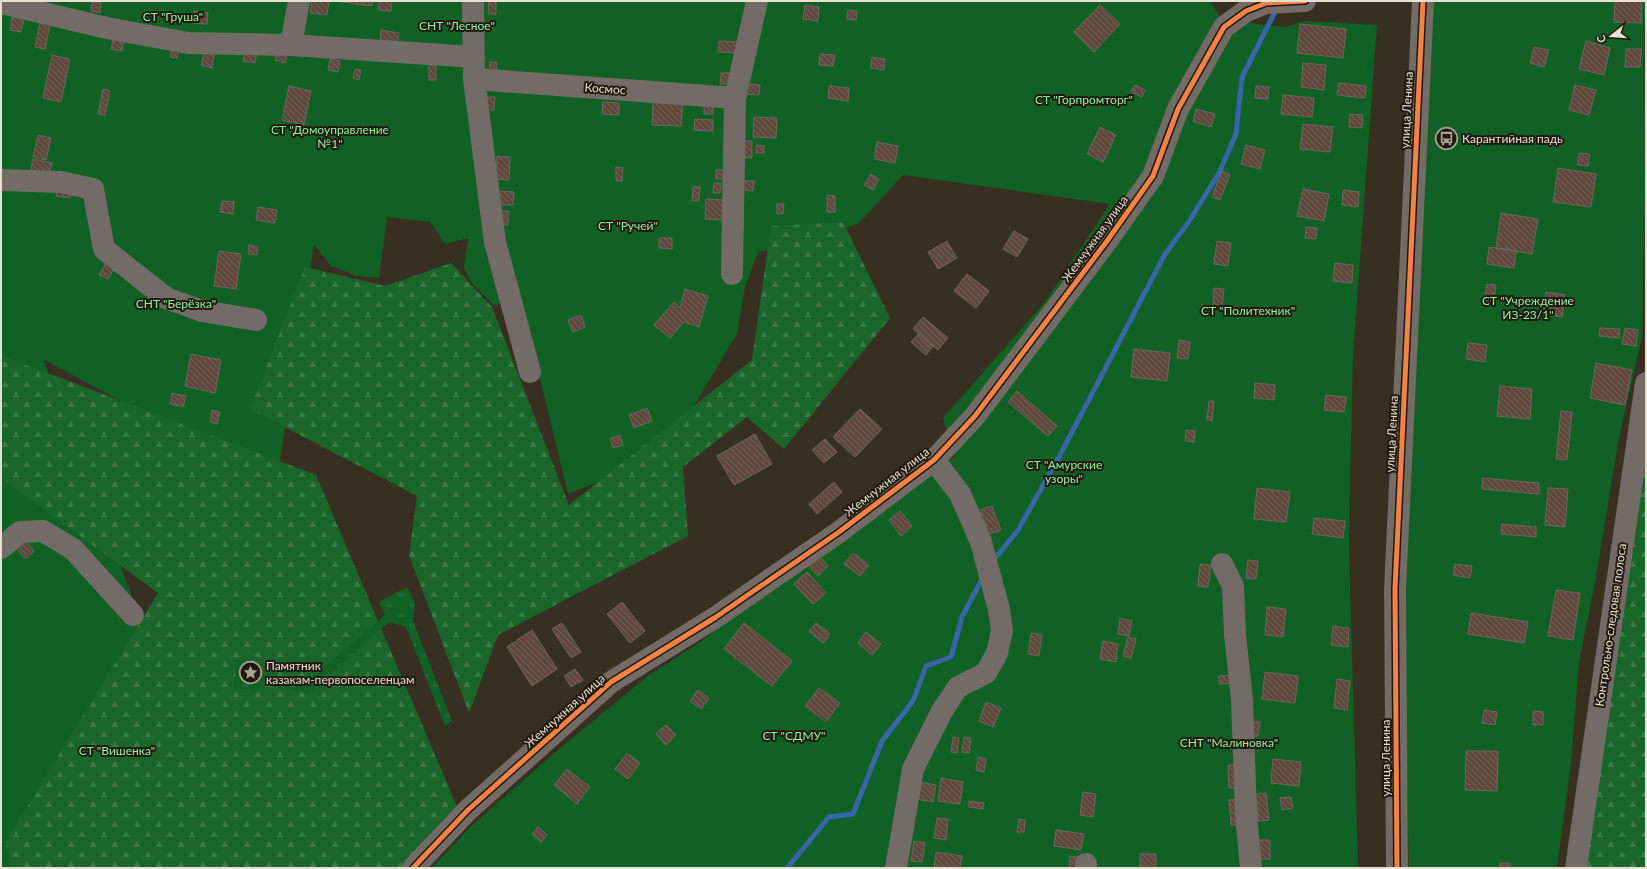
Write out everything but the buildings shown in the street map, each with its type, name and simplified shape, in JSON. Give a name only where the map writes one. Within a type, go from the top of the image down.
[{"type":"street","points":[[291,45],[299,1]]},
{"type":"street","points":[[473,1],[474,79],[495,242],[530,372]]},
{"type":"street","points":[[732,274],[735,98],[757,1]]},
{"type":"street","name":"улица Ленина","points":[[1397,868],[1395,589],[1422,1]]},
{"type":"street","name":"Жемчужная улица","points":[[413,868],[468,810],[611,682],[716,617],[839,532],[934,460],[975,416],[1107,241],[1153,176],[1178,109],[1224,27],[1246,11],[1266,3],[1298,2]]},
{"type":"street","points":[[1,3],[107,28],[188,43],[291,45],[474,56]]},
{"type":"street","name":"Космос","points":[[474,79],[735,98]]},
{"type":"street","points":[[1,180],[61,182],[93,188],[104,249],[166,298],[202,311],[256,320]]},
{"type":"street","name":"Контрольно-следовая полоса","points":[[1576,868],[1646,383]]},
{"type":"street","points":[[896,868],[913,769],[942,711],[958,687],[986,673],[997,653],[1002,631],[999,609],[991,584],[981,542],[960,494],[934,460]]},
{"type":"street","points":[[1,548],[20,532],[43,530],[72,549],[133,615]]},
{"type":"street","points":[[1222,564],[1233,586],[1235,635],[1242,699],[1246,814],[1251,868]]},
{"type":"green space","points":[[1,1],[1210,1],[1228,30],[1248,23],[1287,27],[1304,21],[1377,25],[1353,356],[1350,486],[1349,547],[1358,868],[432,868],[470,827],[559,749],[649,675],[699,643],[780,578],[928,471],[955,457],[943,418],[1045,302],[1110,204],[903,175],[858,224],[758,252],[745,287],[737,334],[664,456],[568,494],[535,358],[516,299],[494,305],[471,282],[464,267],[468,238],[445,244],[430,222],[387,217],[379,278],[357,276],[331,266],[314,244],[276,485],[43,359],[138,612],[419,868],[1,868]]},
{"type":"green space","name":"СТ \"Учреждение ИЗ-23/1\"","points":[[1433,1],[1646,1],[1644,32],[1645,191],[1642,337],[1619,437],[1594,588],[1579,661],[1571,763],[1557,868],[1409,868],[1402,608]]},
{"type":"green space","points":[[843,222],[890,318],[784,449],[747,417],[683,467],[688,536],[498,635],[469,713],[409,555],[417,496],[250,409],[305,267],[385,286],[451,263],[492,307],[569,505],[752,360],[771,226]]},
{"type":"green space","name":"СТ \"Вишенка\"","points":[[3,356],[316,475],[460,814],[401,868],[10,868],[6,841],[158,593],[1,478],[1,385]]},
{"type":"green space","points":[[1646,394],[1646,868],[1570,868]]},
{"type":"green space","points":[[407,587],[415,603],[413,621],[452,721],[445,726],[406,627],[389,622],[308,694],[262,681],[258,691],[234,688],[236,659],[262,664],[262,674],[304,685],[385,615],[379,602]]},
{"type":"waterway","points":[[992,562],[1018,530],[1060,455],[1165,254],[1188,223],[1219,173],[1236,134],[1242,77],[1277,8]]},
{"type":"waterway","points":[[787,868],[829,817],[853,814],[882,741],[913,701],[926,666],[951,657],[962,617],[983,577]]},
{"type":"cycle path","points":[[413,868],[468,810],[611,682],[716,617],[839,532],[934,460],[975,416],[1107,241],[1153,176],[1178,109],[1224,27],[1246,11],[1266,3],[1305,1]]},
{"type":"cycle path","points":[[1397,868],[1395,589],[1423,1]]},
{"type":"place","name":"Карантийная падь","points":[[1447,139]]},
{"type":"place","name":"Памятник казакам-первопоселенцам","points":[[250,673]]},
{"type":"park label","name":"СТ \"Груша\"","points":[[173,17]]},
{"type":"park label","name":"СНТ \"Лесное\"","points":[[457,26]]},
{"type":"park label","name":"СТ \"Горпромторг\"","points":[[1084,100]]},
{"type":"park label","name":"СТ \"Домоуправление №1\"","points":[[330,137]]},
{"type":"park label","name":"СТ \"Ручей\"","points":[[628,226]]},
{"type":"park label","name":"СНТ \"Берёзка\"","points":[[176,304]]},
{"type":"park label","name":"СТ \"Политехник\"","points":[[1248,311]]},
{"type":"park label","name":"СТ \"Амурские узоры\"","points":[[1064,472]]},
{"type":"park label","name":"СТ \"СДМУ\"","points":[[794,736]]},
{"type":"park label","name":"СНТ \"Малиновка\"","points":[[1229,743]]}]
